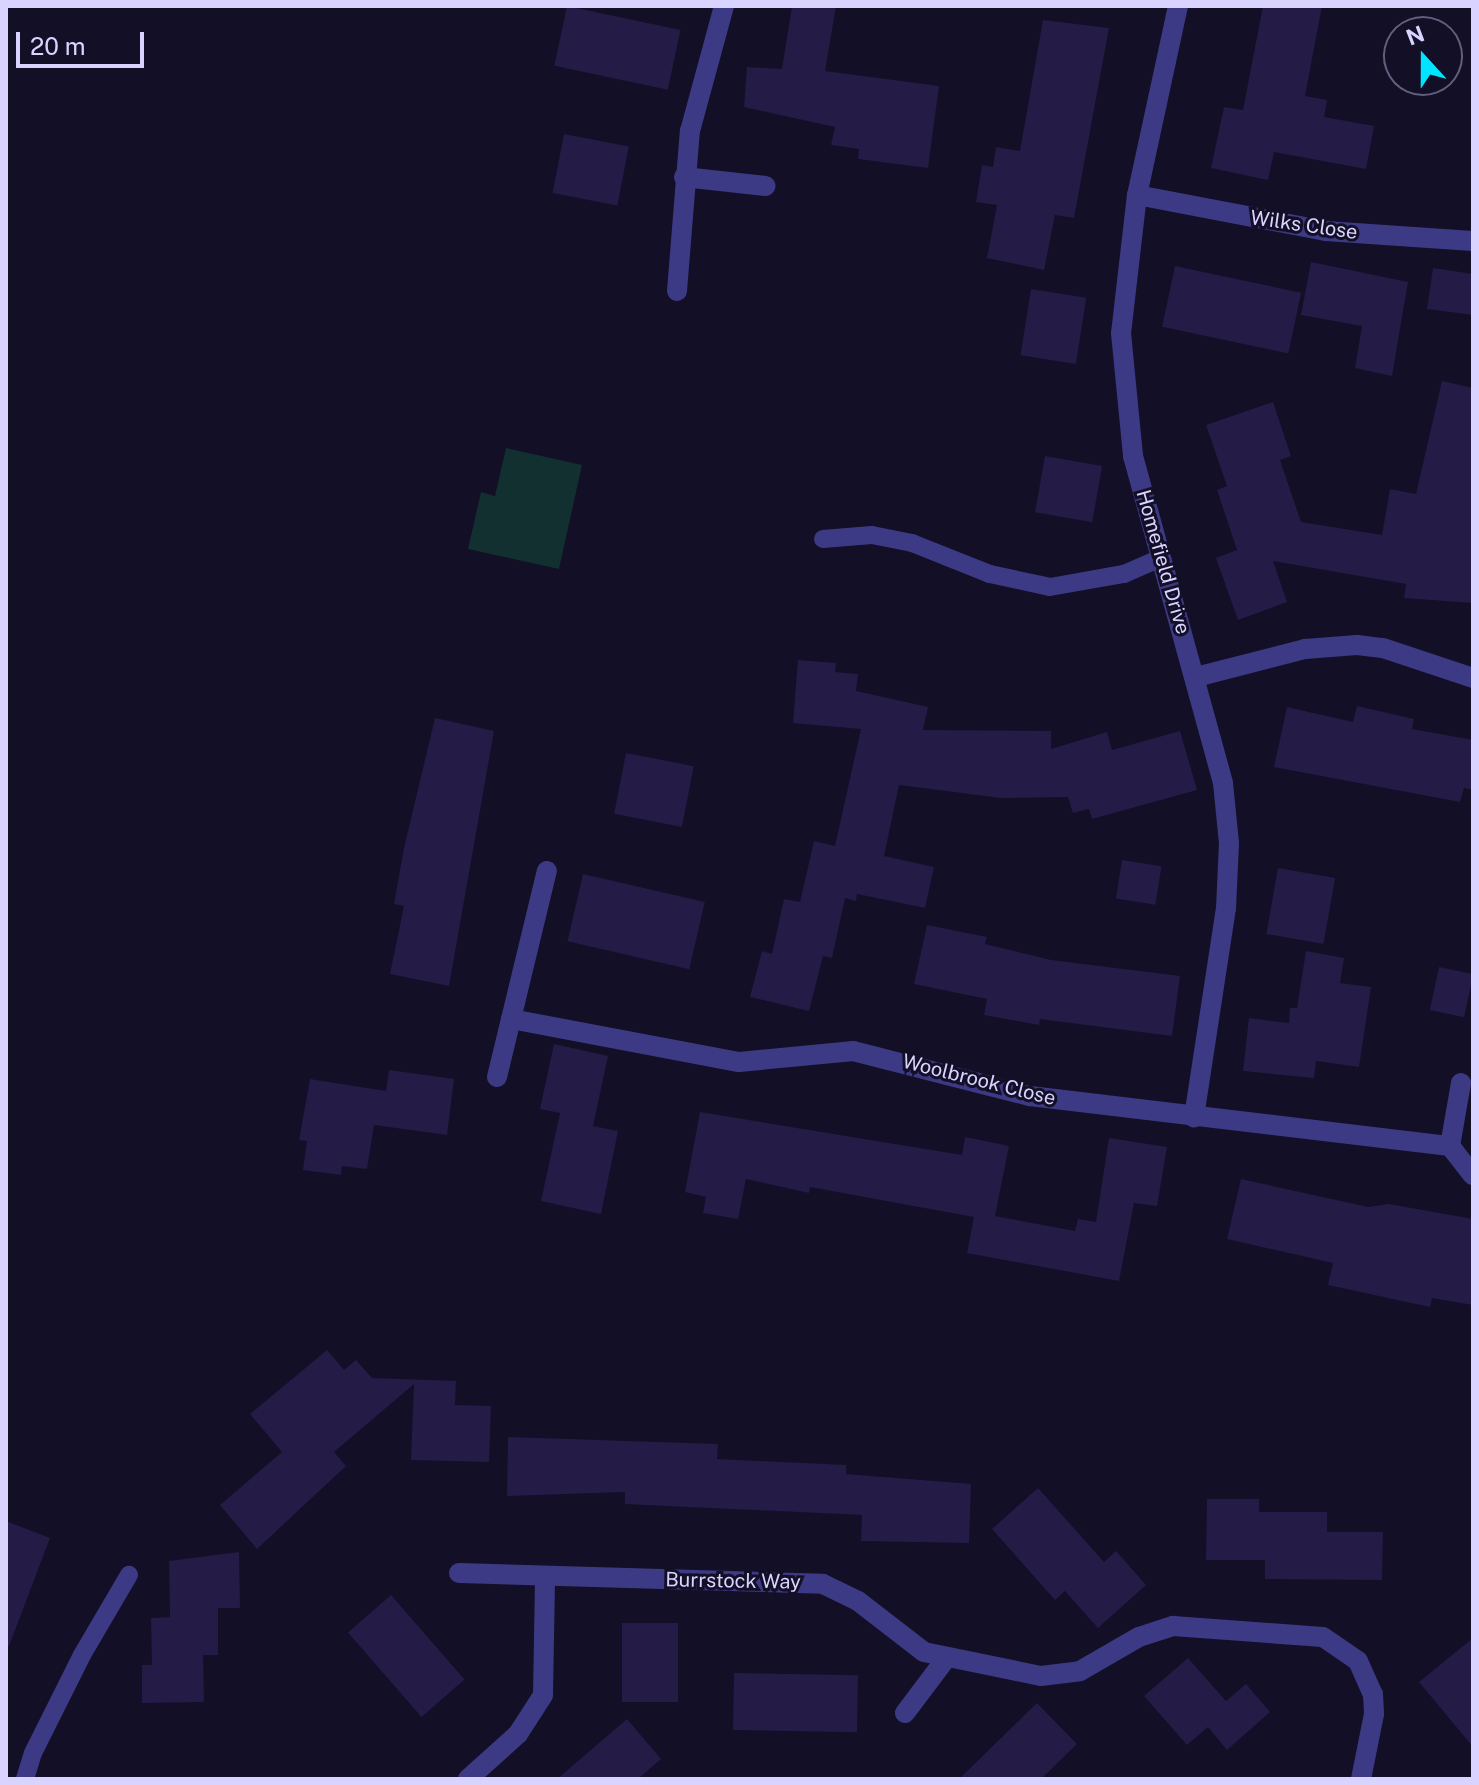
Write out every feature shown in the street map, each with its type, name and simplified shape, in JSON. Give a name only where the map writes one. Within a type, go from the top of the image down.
[{"type":"street","points":[[677,291],[690,131],[724,6]]},
{"type":"street","name":"Homefield Drive","points":[[1178,6],[1137,195],[1123,291],[1122,356],[1133,456],[1223,783],[1229,843],[1226,908],[1194,1118]]},
{"type":"street","points":[[684,177],[766,186]]},
{"type":"street","name":"Wilks Close","points":[[1137,195],[1326,231],[1473,241]]},
{"type":"street","points":[[1196,677],[1305,649],[1357,645],[1383,648],[1473,678]]},
{"type":"street","points":[[497,1077],[547,871]]},
{"type":"street","name":"Woolbrook Close","points":[[511,1019],[739,1062],[853,1051],[1030,1096],[1194,1118],[1450,1146]]},
{"type":"street","points":[[1461,1083],[1450,1146],[1473,1175]]},
{"type":"street","name":"Burrstock Way","points":[[459,1573],[823,1584],[858,1601],[924,1652],[945,1660],[1061,1676],[1173,1626],[1323,1637],[1358,1661],[1373,1694],[1374,1714],[1361,1779]]},
{"type":"street","points":[[468,1779],[518,1734],[543,1695],[545,1577]]},
{"type":"street","points":[[905,1713],[945,1660]]},
{"type":"lane","points":[[823,539],[872,535],[912,543],[990,574],[1050,587],[1124,574],[1161,558]]},
{"type":"lane","points":[[25,1779],[75,1669],[129,1575]]},
{"type":"green space","points":[[506,448],[582,465],[559,569],[468,549],[481,492],[495,496]]},
{"type":"building","points":[[567,6],[680,30],[668,90],[554,66]]},
{"type":"building","points":[[792,6],[836,6],[825,71],[939,86],[928,168],[858,159],[859,149],[831,145],[835,127],[744,107],[747,67],[782,69]]},
{"type":"building","points":[[1263,6],[1322,6],[1305,96],[1327,100],[1324,117],[1374,126],[1366,169],[1274,152],[1268,180],[1211,168],[1224,107],[1243,110]]},
{"type":"building","points":[[1043,20],[1109,28],[1074,218],[1055,215],[1044,270],[987,258],[997,205],[976,202],[982,165],[993,167],[996,147],[1020,151]]},
{"type":"building","points":[[564,134],[629,147],[617,205],[553,193]]},
{"type":"building","points":[[1311,262],[1408,282],[1392,376],[1355,368],[1362,326],[1301,315]]},
{"type":"building","points":[[1175,266],[1301,293],[1288,353],[1162,327]]},
{"type":"building","points":[[1433,268],[1473,274],[1473,315],[1427,309]]},
{"type":"building","points":[[1031,289],[1086,298],[1076,364],[1021,355]]},
{"type":"building","points":[[1442,381],[1473,388],[1473,603],[1404,598],[1406,584],[1273,561],[1287,602],[1238,620],[1216,558],[1237,550],[1217,490],[1227,486],[1206,425],[1273,402],[1291,456],[1280,460],[1301,522],[1382,535],[1390,489],[1416,494]]},
{"type":"building","points":[[1045,456],[1102,466],[1092,522],[1035,512]]},
{"type":"building","points":[[798,660],[836,663],[835,672],[858,674],[856,691],[928,707],[923,730],[1051,731],[1051,749],[1107,732],[1112,750],[1180,731],[1197,790],[1092,819],[1089,809],[1073,813],[1068,797],[1001,798],[899,785],[884,856],[934,867],[925,908],[857,894],[856,901],[845,898],[832,958],[823,956],[809,1011],[750,997],[762,951],[772,954],[784,899],[800,902],[814,841],[835,846],[861,729],[793,723]]},
{"type":"building","points":[[1357,706],[1414,719],[1412,729],[1473,740],[1473,790],[1464,788],[1460,802],[1274,767],[1287,707],[1353,722]]},
{"type":"building","points":[[435,718],[494,731],[449,986],[390,974],[404,906],[394,904]]},
{"type":"building","points":[[626,753],[694,766],[682,827],[614,814]]},
{"type":"building","points":[[1122,860],[1162,866],[1155,905],[1116,899]]},
{"type":"building","points":[[1278,868],[1335,878],[1323,944],[1266,934]]},
{"type":"building","points":[[583,874],[705,902],[689,969],[567,941]]},
{"type":"building","points":[[927,925],[987,937],[985,944],[1051,960],[1180,976],[1172,1036],[1040,1019],[1039,1025],[984,1015],[987,999],[914,984]]},
{"type":"building","points":[[1306,951],[1344,958],[1340,983],[1371,987],[1359,1067],[1316,1061],[1314,1078],[1243,1071],[1249,1018],[1289,1023],[1290,1008],[1297,1008]]},
{"type":"building","points":[[1439,967],[1473,974],[1464,1017],[1430,1010]]},
{"type":"building","points":[[554,1044],[608,1056],[593,1126],[618,1131],[601,1214],[541,1201],[560,1113],[540,1109]]},
{"type":"building","points":[[389,1070],[454,1079],[447,1135],[374,1125],[367,1169],[342,1166],[341,1175],[303,1170],[307,1141],[299,1140],[310,1079],[386,1091]]},
{"type":"building","points":[[700,1112],[962,1155],[965,1137],[1009,1146],[995,1216],[1075,1231],[1078,1219],[1096,1222],[1109,1138],[1167,1147],[1157,1206],[1134,1203],[1119,1281],[967,1253],[974,1217],[810,1187],[809,1193],[746,1179],[738,1219],[703,1213],[706,1197],[685,1192]]},
{"type":"building","points":[[1241,1179],[1368,1207],[1389,1204],[1473,1219],[1473,1305],[1432,1298],[1430,1307],[1328,1285],[1333,1263],[1227,1239]]},
{"type":"building","points":[[327,1350],[344,1370],[356,1360],[372,1378],[456,1381],[455,1405],[491,1406],[489,1462],[411,1460],[414,1384],[334,1452],[346,1466],[257,1549],[220,1505],[282,1452],[250,1414]]},
{"type":"building","points":[[508,1437],[718,1444],[717,1459],[846,1465],[846,1474],[971,1484],[969,1543],[861,1541],[862,1515],[625,1504],[625,1492],[507,1496]]},
{"type":"building","points":[[1038,1488],[1104,1562],[1116,1551],[1146,1585],[1098,1628],[1065,1591],[1055,1600],[992,1529]]},
{"type":"building","points":[[1207,1499],[1259,1499],[1259,1512],[1327,1512],[1327,1532],[1383,1532],[1382,1580],[1265,1579],[1265,1560],[1206,1560]]},
{"type":"building","points":[[6,1521],[50,1538],[9,1646],[6,1645]]},
{"type":"building","points":[[239,1552],[240,1608],[218,1608],[218,1655],[203,1655],[204,1702],[142,1703],[142,1665],[152,1665],[151,1618],[170,1617],[169,1561]]},
{"type":"building","points":[[391,1595],[464,1680],[421,1717],[348,1632]]},
{"type":"building","points":[[622,1623],[678,1623],[678,1702],[622,1702]]},
{"type":"building","points":[[1473,1638],[1473,1747],[1419,1682]]},
{"type":"building","points":[[1188,1658],[1226,1701],[1246,1684],[1270,1712],[1227,1750],[1208,1727],[1187,1745],[1144,1696]]},
{"type":"building","points":[[734,1673],[858,1675],[857,1732],[733,1730]]},
{"type":"building","points":[[1037,1703],[1077,1744],[1041,1779],[959,1779]]},
{"type":"building","points":[[627,1719],[661,1759],[638,1779],[557,1779]]}]
